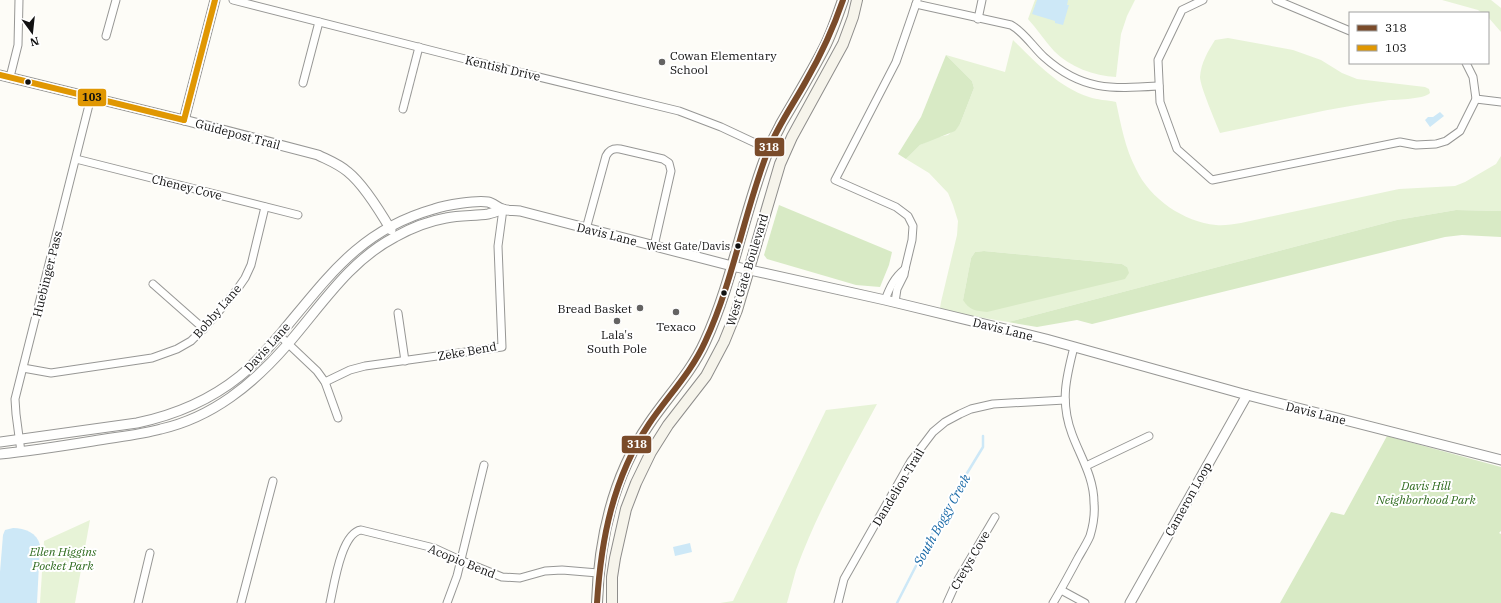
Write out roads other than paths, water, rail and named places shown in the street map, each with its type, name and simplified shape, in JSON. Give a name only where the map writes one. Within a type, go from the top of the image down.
[{"type":"main road","name":"West Gate Boulevard","points":[[597,603],[598,573],[602,542],[608,514],[629,459],[648,425],[692,366],[704,344],[720,306],[755,185],[768,149],[823,51],[843,0]]},
{"type":"main road","name":"West Gate Boulevard","points":[[612,603],[615,558],[626,509],[636,483],[651,452],[668,425],[706,376],[724,342],[738,310],[763,218],[780,164],[792,137],[843,44],[854,17],[856,2]]},
{"type":"main road","points":[[801,88],[811,88],[822,83]]},
{"type":"main road","points":[[608,514],[610,530],[607,562],[610,570],[613,572]]},
{"type":"main road","points":[[598,573],[603,575],[605,578],[606,603]]},
{"type":"street","points":[[10,77],[18,45],[19,0]]},
{"type":"street","points":[[106,36],[116,0]]},
{"type":"street","points":[[184,120],[215,0]]},
{"type":"street","name":"Kentish Drive","points":[[233,0],[679,110],[721,127],[768,149]]},
{"type":"street","points":[[978,19],[982,0]]},
{"type":"street","points":[[1203,0],[1182,10],[1158,60],[1159,86],[1160,102],[1177,149],[1212,180],[1400,142],[1416,145],[1446,142],[1460,131],[1476,99],[1473,77],[1466,64]]},
{"type":"street","points":[[1276,0],[1349,31]]},
{"type":"street","points":[[895,302],[897,289],[904,275],[913,236],[913,226],[908,216],[896,207],[835,180],[896,62],[916,2],[1014,27],[1056,67],[1082,82],[1107,88],[1159,86]]},
{"type":"street","points":[[303,83],[319,22]]},
{"type":"street","points":[[403,109],[419,47]]},
{"type":"street","name":"Guidepost Trail","points":[[0,75],[184,120],[318,155],[348,172],[361,186],[395,237]]},
{"type":"street","name":"Huebinger Pass","points":[[21,452],[15,399],[91,98]]},
{"type":"street","points":[[1476,99],[1501,102]]},
{"type":"street","points":[[586,229],[606,156],[609,151],[616,148],[663,159],[669,163],[671,171],[654,246]]},
{"type":"street","name":"Cheney Cove","points":[[76,159],[298,215]]},
{"type":"street","name":"Davis Lane","points":[[0,442],[137,423],[182,411],[205,400],[241,375],[259,358],[337,266],[369,239],[389,226],[443,206],[488,202],[503,209],[520,211],[732,266],[895,302],[1074,347],[1247,395],[1501,460]]},
{"type":"street","name":"Bobby Lane","points":[[23,368],[51,373],[152,358],[177,350],[191,341],[204,329],[245,278],[251,265],[265,207]]},
{"type":"street","name":"Davis Lane","points":[[0,454],[140,434],[185,422],[231,398],[250,384],[289,343],[341,279],[375,249],[395,237],[428,223],[445,218],[488,214],[503,209]]},
{"type":"street","name":"Zeke Bend","points":[[325,382],[350,370],[365,366],[502,347],[498,246],[503,209]]},
{"type":"street","points":[[885,300],[892,282],[898,274],[905,269]]},
{"type":"street","points":[[153,284],[204,329]]},
{"type":"street","points":[[398,313],[405,361]]},
{"type":"street","points":[[279,335],[308,361],[325,382],[338,418]]},
{"type":"street","points":[[1053,603],[1090,536],[1093,519],[1094,502],[1086,466],[1072,434],[1065,400],[1066,380],[1074,347]]},
{"type":"street","name":"Cameron Loop","points":[[1130,603],[1247,395]]},
{"type":"street","name":"Dandelion Trail","points":[[838,603],[844,579],[910,461],[933,432],[945,422],[960,414],[983,406],[993,404],[1065,400]]},
{"type":"street","points":[[1086,466],[1149,436]]},
{"type":"street","points":[[447,603],[453,588],[484,465]]},
{"type":"street","points":[[241,603],[273,481]]},
{"type":"street","name":"Cretys Cove","points":[[947,603],[956,583],[995,517]]},
{"type":"street","name":"Acopio Bend","points":[[330,603],[341,555],[350,537],[357,531],[366,530],[434,548],[492,574],[511,578],[520,578],[545,571],[562,570],[598,573]]},
{"type":"street","points":[[138,603],[150,553]]},
{"type":"street","points":[[1061,590],[1084,603]]},
{"type":"water","points":[[1037,0],[1068,0],[1067,5],[1069,5],[1063,25],[1032,14]]},
{"type":"water","points":[[1440,112],[1444,116],[1430,127],[1425,120],[1428,117],[1433,117]]},
{"type":"water","points":[[13,528],[30,532],[36,537],[40,545],[37,603],[0,603],[0,572],[3,535],[5,530]]},
{"type":"water","points":[[690,543],[692,552],[675,556],[673,547]]},
{"type":"waterway","name":"South Boggy Creek","points":[[897,603],[944,511],[983,447],[983,436]]},
{"type":"place","name":"Cowan Elementary School","points":[[662,62]]},
{"type":"place","name":"West Gate/Davis","points":[[738,246]]},
{"type":"place","name":"Bread Basket","points":[[640,308]]},
{"type":"place","name":"Texaco","points":[[676,312]]},
{"type":"place","name":"Lala's South Pole","points":[[617,321]]},
{"type":"park label","name":"Davis Hill Neighborhood Park","points":[[1426,492]]},
{"type":"park label","name":"Ellen Higgins Pocket Park","points":[[63,558]]}]
